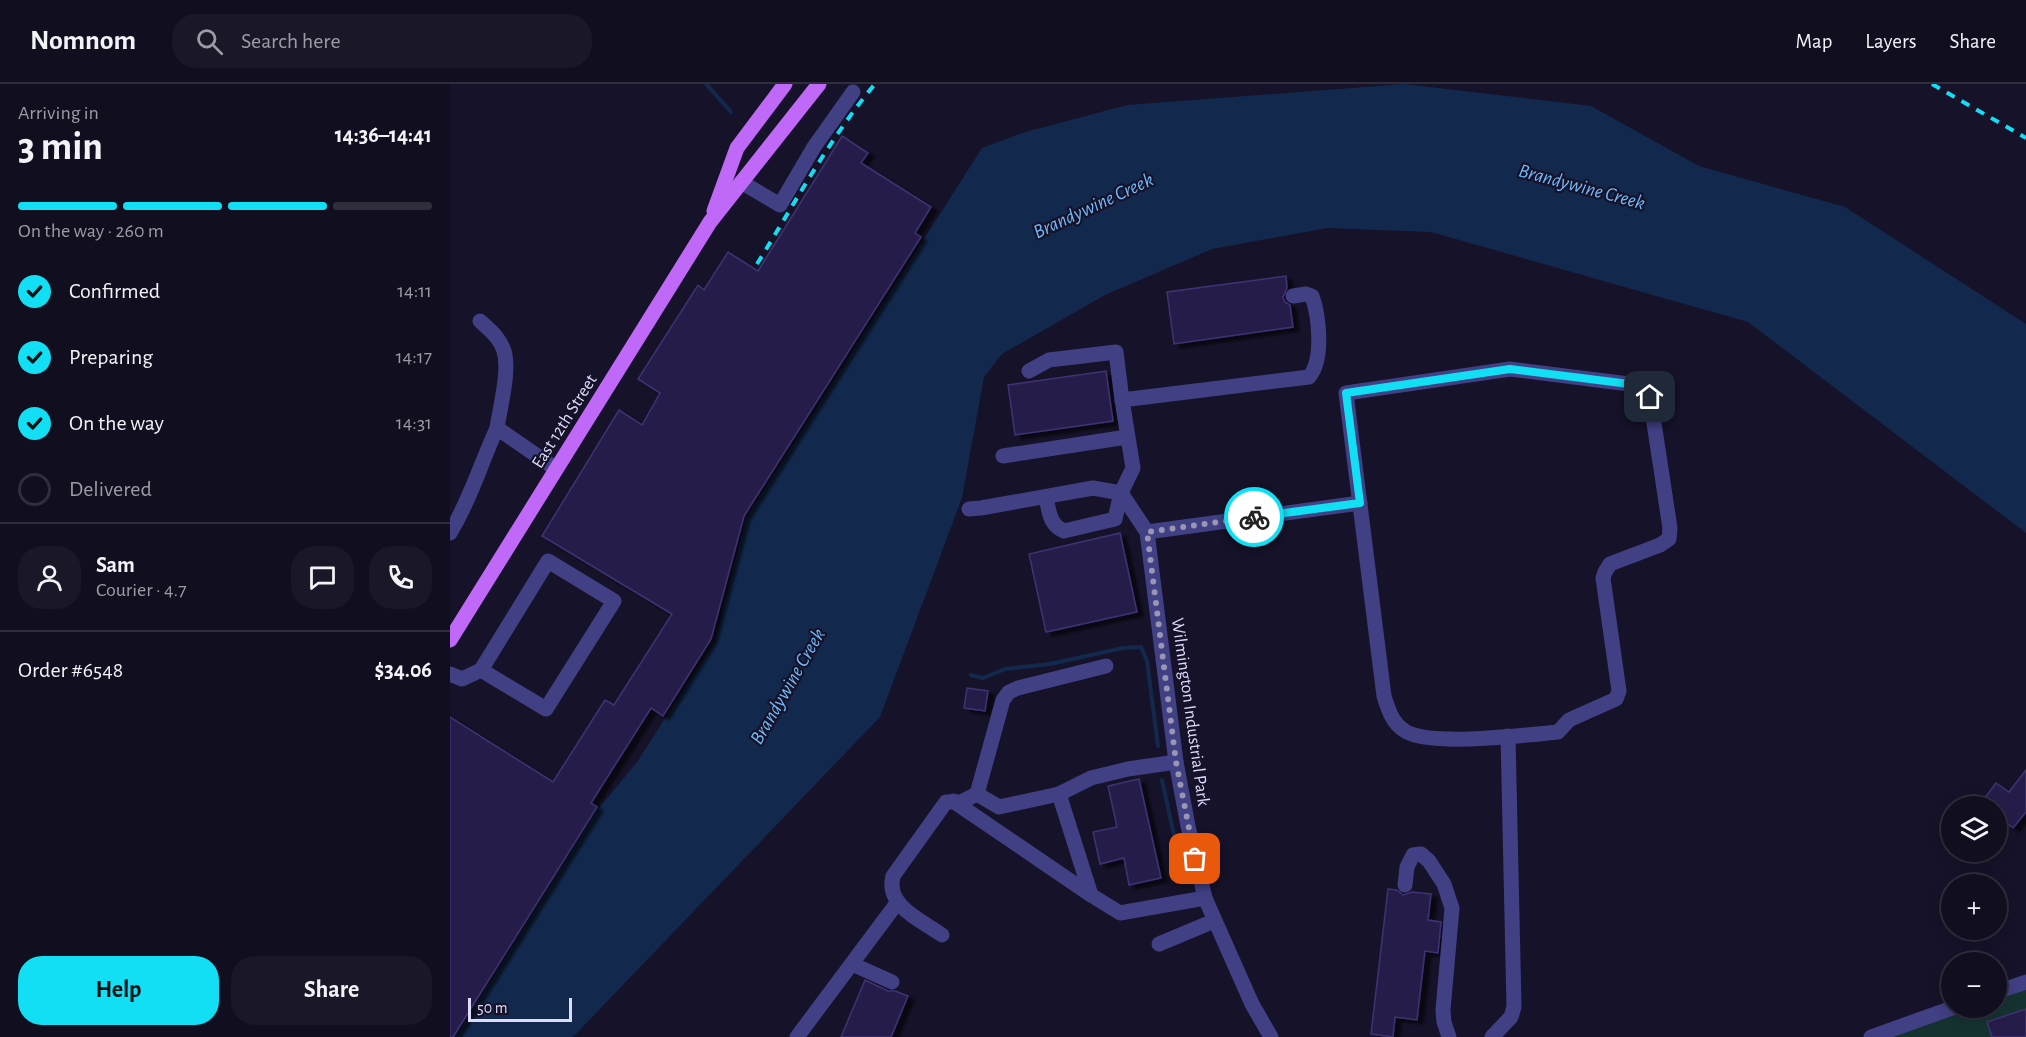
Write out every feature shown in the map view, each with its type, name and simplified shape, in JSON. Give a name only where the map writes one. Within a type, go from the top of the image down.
[{"type":"main road","name":"East 12th Street","points":[[711,222],[736,148],[785,84]]},
{"type":"main road","name":"East 12th Street","points":[[450,640],[711,222],[819,84]]},
{"type":"street","points":[[741,182],[780,205],[814,147],[853,92]]},
{"type":"street","points":[[1122,400],[1309,376],[1315,370],[1319,352],[1316,305],[1312,296],[1306,294],[1293,296]]},
{"type":"street","points":[[450,533],[481,471],[485,453],[497,428],[505,371],[504,352],[496,336],[480,321]]},
{"type":"street","points":[[1029,371],[1049,360],[1116,352],[1133,468],[1121,493],[1115,519],[1064,531],[1056,528],[1051,521],[1046,496]]},
{"type":"street","points":[[1510,369],[1637,385],[1645,388],[1650,397],[1670,528],[1669,539],[1660,545],[1610,564],[1605,572],[1603,579],[1619,691],[1616,699],[1569,720],[1558,732],[1508,736],[1450,739],[1419,737],[1406,732],[1396,724],[1390,714],[1384,696],[1346,393],[1510,369]]},
{"type":"street","points":[[497,428],[556,469]]},
{"type":"street","points":[[1003,456],[1127,437]]},
{"type":"street","points":[[969,509],[1093,488],[1121,493]]},
{"type":"street","name":"Wilmington Industrial Park","points":[[1121,493],[1147,532],[1176,762],[1205,898],[1252,1004],[1271,1037]]},
{"type":"street","points":[[1147,532],[1360,503]]},
{"type":"street","points":[[450,674],[462,679],[481,670],[548,561],[614,601],[546,709],[481,670]]},
{"type":"street","points":[[942,935],[897,903],[891,890],[893,876],[946,802],[961,802],[977,794],[1004,700],[1009,692],[1106,666]]},
{"type":"street","points":[[1492,1037],[1511,1017],[1514,1007],[1508,736]]},
{"type":"street","points":[[977,794],[999,807],[1059,794],[1091,777],[1176,762]]},
{"type":"street","points":[[1059,794],[1092,895]]},
{"type":"street","points":[[953,801],[1120,913],[1205,898]]},
{"type":"street","points":[[1405,885],[1409,860],[1413,855],[1421,854],[1438,874],[1449,896],[1452,908],[1452,927],[1443,1010],[1449,1037]]},
{"type":"street","points":[[797,1037],[897,903]]},
{"type":"street","points":[[1159,944],[1214,921]]},
{"type":"street","points":[[852,964],[892,982]]},
{"type":"street","points":[[2007,988],[2026,982]]},
{"type":"street","points":[[1871,1037],[1941,1012]]},
{"type":"green space","points":[[2026,984],[2026,1037],[1884,1037],[1941,1016],[1941,1018],[2007,1018],[2007,991]]},
{"type":"water","name":"Brandywine Creek","points":[[1404,84],[1591,106],[1699,166],[1845,207],[2026,324],[2026,533],[1748,322],[1431,232],[1327,228],[1212,249],[1105,295],[1002,354],[984,377],[962,498],[880,717],[573,1037],[455,1037],[594,814],[637,762],[715,641],[746,518],[982,148],[1022,133],[1127,105]]},
{"type":"building","points":[[842,136],[868,153],[861,163],[931,207],[915,233],[921,237],[744,516],[711,639],[663,716],[651,708],[591,803],[597,807],[453,1037],[450,1037],[450,717],[553,782],[605,700],[614,705],[672,614],[542,536],[619,410],[642,425],[660,393],[638,379],[698,285],[704,290],[728,252],[758,271]]},
{"type":"building","points":[[1286,276],[1287,288],[1283,297],[1290,305],[1293,327],[1174,344],[1167,292]]},
{"type":"building","points":[[1106,371],[1113,421],[1015,435],[1008,385]]},
{"type":"building","points":[[1120,533],[1137,612],[1046,632],[1029,554]]},
{"type":"building","points":[[967,688],[988,691],[985,711],[964,708]]},
{"type":"building","points":[[2026,770],[2026,812],[2013,828],[2007,823],[2007,796],[1986,796],[1996,783],[2009,792]]},
{"type":"building","points":[[1139,779],[1161,878],[1129,885],[1124,858],[1100,864],[1093,832],[1117,827],[1108,786]]},
{"type":"building","points":[[1388,889],[1397,890],[1403,895],[1412,892],[1431,894],[1428,920],[1441,922],[1438,953],[1425,951],[1417,1020],[1395,1017],[1393,1037],[1371,1034]]},
{"type":"building","points":[[865,980],[888,991],[908,996],[891,1037],[841,1037]]},
{"type":"building","points":[[2026,1009],[2026,1037],[1992,1037],[1987,1022],[2007,1018],[2007,1015]]},
{"type":"waterway","points":[[706,84],[731,112]]},
{"type":"waterway","points":[[971,675],[983,678],[1005,669],[1050,664],[1123,648],[1141,647],[1147,661],[1158,746]]},
{"type":"waterway","points":[[1162,780],[1184,881]]},
{"type":"railway","points":[[757,264],[827,149],[875,84]]},
{"type":"railway","points":[[1932,84],[2026,138]]},
{"type":"way so far","points":[[1195,859],[1176,762],[1147,532],[1254,517]]},
{"type":"route","points":[[1254,517],[1360,503],[1346,393],[1510,369],[1637,385],[1645,388],[1650,397]]}]
